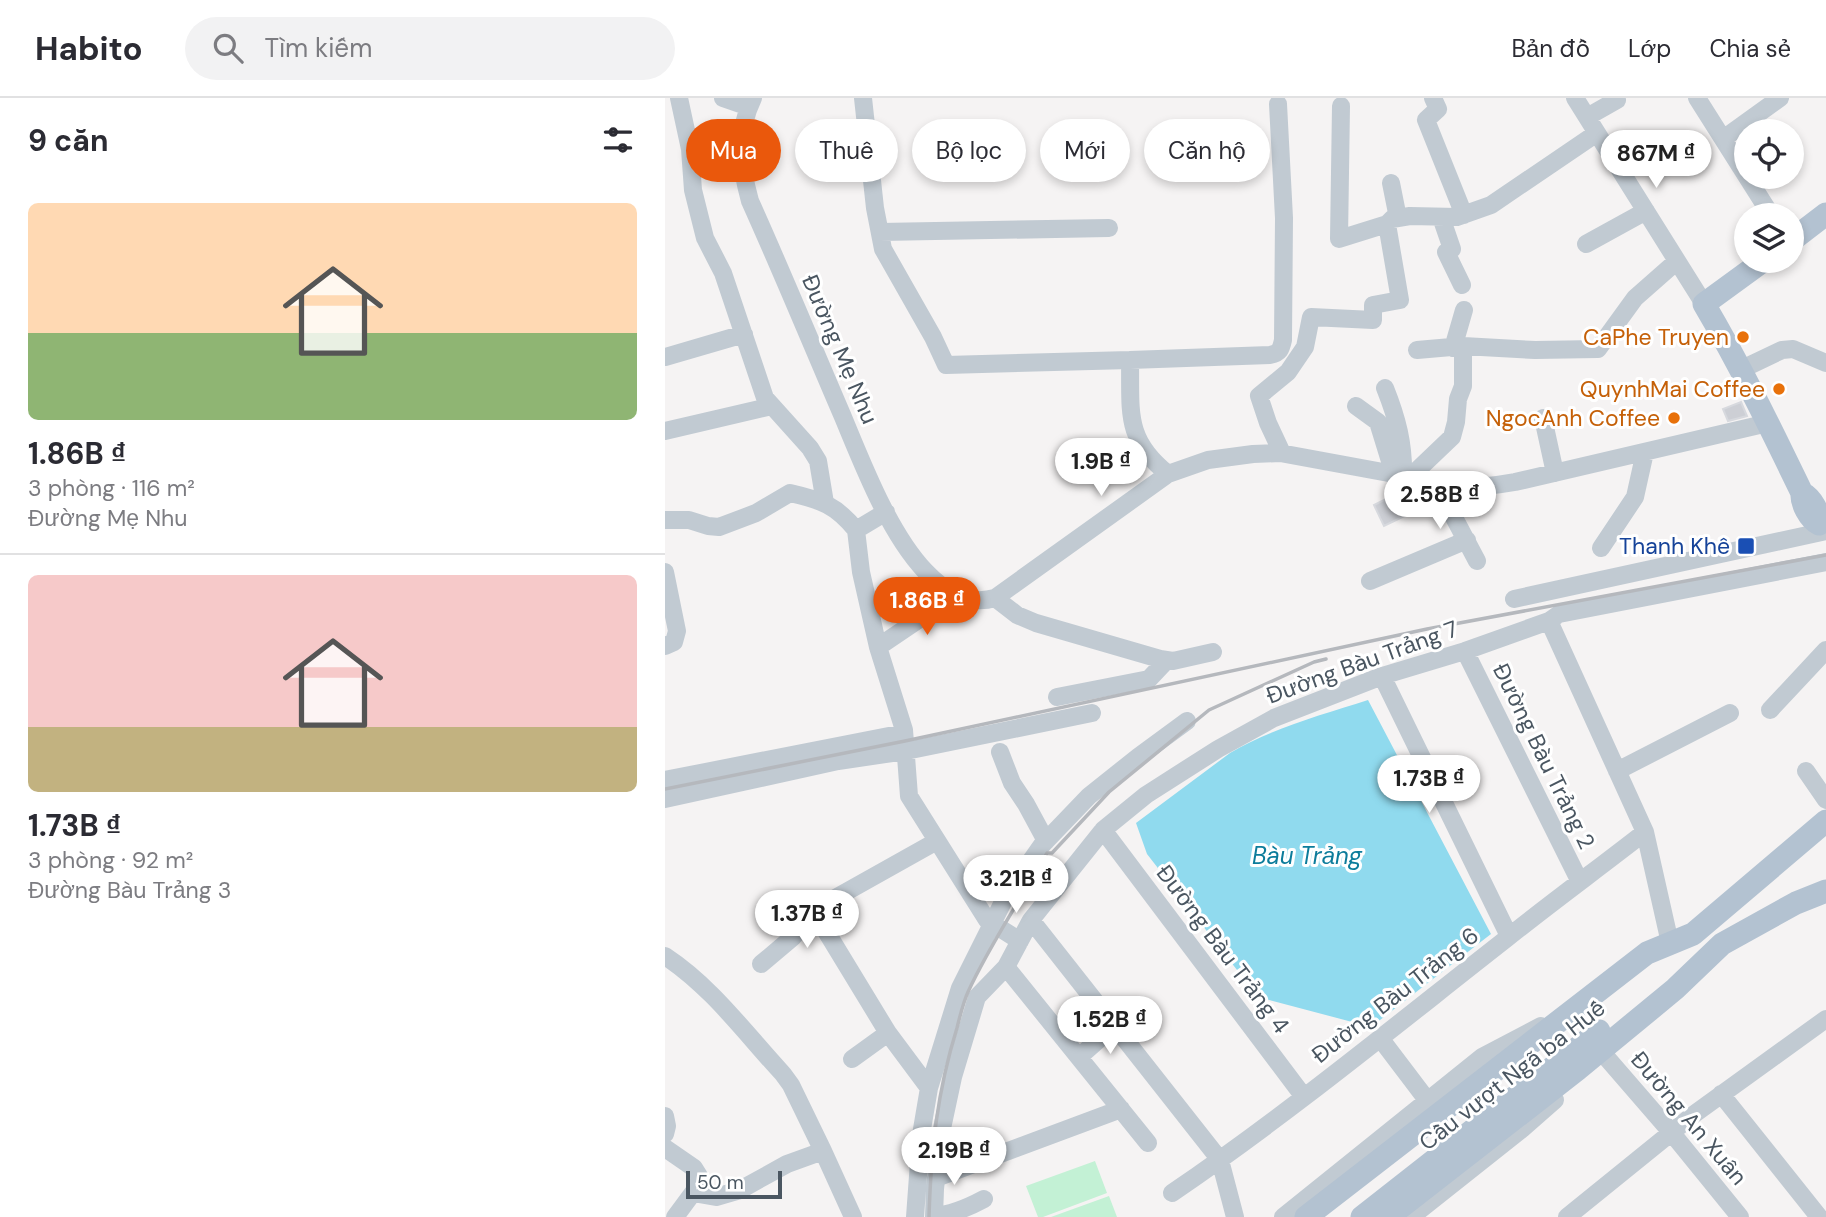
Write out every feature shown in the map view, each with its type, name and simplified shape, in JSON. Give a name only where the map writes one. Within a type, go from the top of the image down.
[{"type":"main road","points":[[1804,231],[1826,214]]},
{"type":"main road","points":[[1747,273],[1704,304],[1768,423],[1802,492],[1802,500],[1813,521],[1823,531]]},
{"type":"main road","points":[[1693,933],[1826,821]]},
{"type":"main road","points":[[1722,944],[1796,903],[1826,891]]},
{"type":"main road","name":"Cầu vượt Ngã ba Huế","points":[[1306,1217],[1647,953],[1693,933]]},
{"type":"main road","name":"Cầu vượt Ngã ba Huế","points":[[1362,1217],[1662,970],[1693,933]]},
{"type":"main road","name":"Cầu vượt Ngã ba Huế","points":[[1332,1217],[1662,970],[1722,944]]},
{"type":"main road","name":"Cầu vượt Ngã ba Huế","points":[[1388,1217],[1675,989],[1722,944]]},
{"type":"street","points":[[679,98],[690,149],[693,190],[705,238],[723,273],[765,398],[810,448],[818,461],[825,503]]},
{"type":"street","points":[[723,98],[751,102]]},
{"type":"street","points":[[863,98],[875,208],[883,249],[946,365],[1277,353],[1283,340],[1284,218],[1278,104]]},
{"type":"street","points":[[1575,98],[1704,304]]},
{"type":"street","points":[[1697,98],[1763,203]]},
{"type":"street","points":[[1723,139],[1780,98]]},
{"type":"street","points":[[1587,117],[1617,100]]},
{"type":"street","name":"Đường Mẹ Nhu","points":[[751,102],[743,126],[741,158],[750,201],[886,512],[919,565],[937,583],[955,595]]},
{"type":"street","points":[[1436,104],[1426,120],[1464,215]]},
{"type":"street","points":[[1341,106],[1339,239],[1410,216],[1457,217],[1491,205],[1597,133]]},
{"type":"street","points":[[1282,453],[1259,396],[1288,372],[1305,346],[1311,317],[1373,320],[1373,305],[1400,300],[1391,183]]},
{"type":"street","points":[[1586,244],[1646,211]]},
{"type":"street","points":[[1441,217],[1453,249],[1446,252],[1462,285]]},
{"type":"street","points":[[880,232],[1109,228]]},
{"type":"street","points":[[1417,350],[1458,347],[1598,349],[1635,298],[1677,261]]},
{"type":"street","points":[[1402,477],[1452,437],[1458,399],[1463,386],[1458,347],[1464,310]]},
{"type":"street","points":[[665,357],[744,334]]},
{"type":"street","points":[[1740,370],[1782,349],[1793,349],[1826,363]]},
{"type":"street","points":[[1130,360],[1131,421],[1139,442],[1152,461],[1168,474]]},
{"type":"street","points":[[1385,388],[1398,423],[1404,456],[1402,477]]},
{"type":"street","points":[[665,431],[772,406]]},
{"type":"street","points":[[1356,406],[1378,422],[1402,477]]},
{"type":"street","points":[[1543,418],[1555,473]]},
{"type":"street","points":[[878,647],[955,595],[977,601],[995,598],[1168,474],[1208,460],[1282,453],[1448,488],[1481,488],[1768,423]]},
{"type":"street","points":[[1601,548],[1635,497],[1645,452]]},
{"type":"street","points":[[1448,488],[1449,508],[1478,561]]},
{"type":"street","points":[[665,520],[689,520],[719,527],[757,513],[790,493],[825,503],[843,514],[856,530],[861,572],[878,647],[905,742],[909,796],[990,922],[1020,941]]},
{"type":"street","points":[[856,530],[886,512]]},
{"type":"street","points":[[1514,599],[1823,531]]},
{"type":"street","points":[[1370,581],[1467,540]]},
{"type":"street","name":"Đường Bàu Trảng 7","points":[[935,1217],[938,1156],[953,1077],[977,998],[1006,967],[1031,920],[1103,830],[1146,795],[1229,743],[1274,719],[1382,676],[1465,651],[1549,621],[1559,614],[1826,562]]},
{"type":"street","points":[[665,572],[677,631],[674,642],[665,646]]},
{"type":"street","points":[[995,598],[1017,615],[1036,623],[1166,661],[1213,652]]},
{"type":"street","points":[[1549,621],[1645,832],[1670,943]]},
{"type":"street","points":[[1770,709],[1826,650]]},
{"type":"street","name":"Đường Bàu Trảng 2","points":[[1465,651],[1580,882]]},
{"type":"street","points":[[1058,697],[1149,679],[1166,661]]},
{"type":"street","points":[[1382,676],[1509,936]]},
{"type":"street","points":[[665,780],[1092,713]]},
{"type":"street","points":[[1617,771],[1730,713]]},
{"type":"street","points":[[915,1217],[921,1135],[929,1088],[960,988],[990,922],[1046,841],[1089,796],[1187,721]]},
{"type":"street","points":[[665,799],[838,761],[905,742]]},
{"type":"street","points":[[1000,752],[1012,783],[1046,841]]},
{"type":"street","points":[[1806,771],[1826,800]]},
{"type":"street","name":"Đường Bàu Trảng 4","points":[[1103,830],[1304,1097]]},
{"type":"street","name":"Đường Bàu Trảng 6","points":[[1172,1193],[1304,1097],[1645,832]]},
{"type":"street","points":[[761,964],[793,937],[818,909],[937,841]]},
{"type":"street","points":[[818,909],[888,1032],[929,1088]]},
{"type":"street","points":[[1031,920],[1220,1160],[1235,1217]]},
{"type":"street","points":[[665,956],[711,993],[791,1085],[853,1217]]},
{"type":"street","points":[[1006,967],[1148,1143]]},
{"type":"street","points":[[1283,1217],[1482,1057],[1576,1008]]},
{"type":"street","points":[[1567,1217],[1590,1210],[1671,1132],[1825,1022]]},
{"type":"street","points":[[1079,1057],[1115,1026]]},
{"type":"street","points":[[852,1059],[888,1032]]},
{"type":"street","points":[[1380,1038],[1427,1100]]},
{"type":"street","name":"Đường An Xuân","points":[[1600,1050],[1671,1132],[1739,1217]]},
{"type":"street","points":[[1411,1217],[1522,1129],[1566,1089],[1577,1069]]},
{"type":"street","points":[[1721,1094],[1819,1217]]},
{"type":"street","points":[[936,1178],[1121,1109]]},
{"type":"street","points":[[665,1116],[665,1134]]},
{"type":"street","points":[[665,1148],[698,1171],[699,1181],[675,1217]]},
{"type":"street","points":[[693,1193],[716,1197],[740,1190],[787,1164],[823,1151]]},
{"type":"street","points":[[935,1217],[984,1199]]},
{"type":"green space","points":[[1095,1161],[1107,1193],[1038,1217],[1026,1186]]},
{"type":"green space","points":[[1109,1196],[1117,1217],[1051,1217]]},
{"type":"water","name":"Bàu Trảng","points":[[1368,700],[1491,934],[1371,1027],[1258,997],[1147,854],[1136,823],[1246,744],[1297,723]]},
{"type":"building","points":[[1741,402],[1747,416],[1728,421],[1723,409]]},
{"type":"building","points":[[1394,495],[1398,503],[1409,504],[1417,510],[1384,526],[1374,505]]},
{"type":"railway","points":[[665,789],[905,741],[1427,629],[1826,555]]},
{"type":"railway","points":[[929,1217],[933,1145],[940,1098],[963,1005],[986,957],[1047,853],[1052,853],[1109,792],[1209,710],[1326,659]]},
{"type":"place","name":"CaPhe Truyen","points":[[1743,337]]},
{"type":"place","name":"QuynhMai Coffee","points":[[1779,389]]},
{"type":"place","name":"NgocAnh Coffee","points":[[1674,418]]},
{"type":"place","name":"Thanh Khê","points":[[1746,546]]}]
